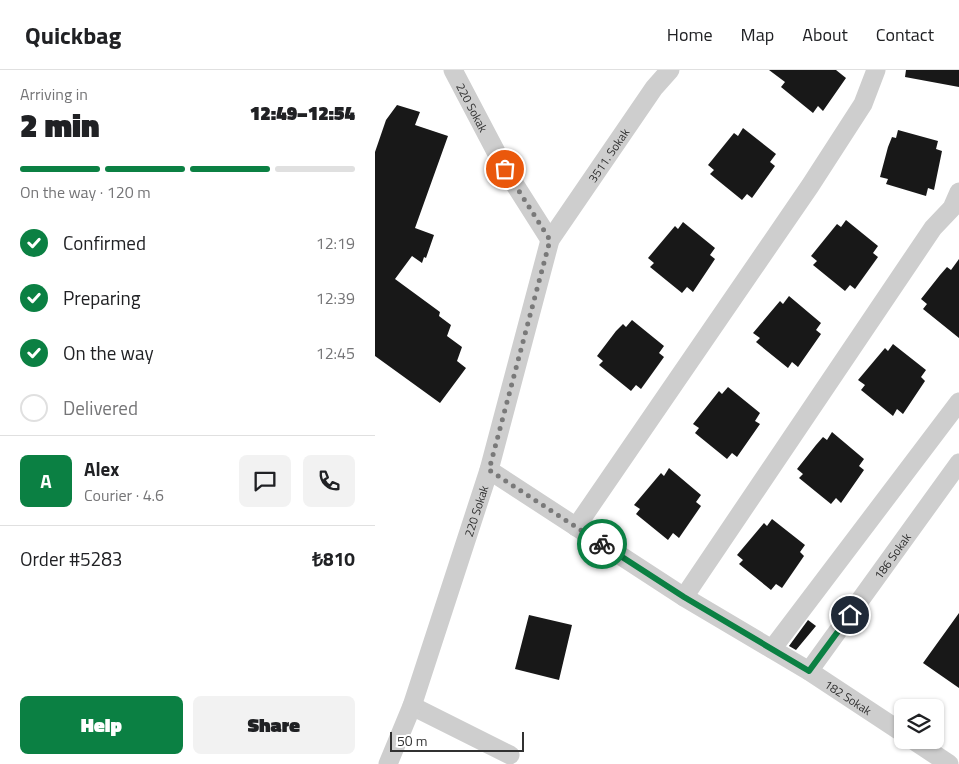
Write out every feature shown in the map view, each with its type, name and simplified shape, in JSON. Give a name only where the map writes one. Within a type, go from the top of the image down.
[{"type":"street","name":"220 Sokak","points":[[388,764],[412,706],[489,470],[550,240],[505,169],[453,70]]},
{"type":"street","name":"3511. Sokak","points":[[550,240],[654,88],[670,70]]},
{"type":"street","points":[[576,527],[810,186],[863,104],[876,70]]},
{"type":"street","points":[[684,597],[933,228],[952,208],[959,192]]},
{"type":"street","points":[[773,649],[959,402]]},
{"type":"street","name":"186 Sokak","points":[[809,671],[959,463]]},
{"type":"street","name":"182 Sokak","points":[[489,470],[684,597],[809,671],[894,727]]},
{"type":"street","points":[[412,706],[510,755]]},
{"type":"street","points":[[926,749],[949,764]]},
{"type":"building","points":[[769,70],[836,70],[846,78],[823,111],[818,106],[813,113],[781,87],[785,82]]},
{"type":"building","points":[[906,70],[959,70],[959,87],[905,77]]},
{"type":"building","points":[[397,105],[420,112],[415,125],[448,136],[415,228],[434,235],[426,258],[424,257],[422,263],[412,256],[395,279],[440,312],[439,316],[451,325],[447,336],[462,347],[457,361],[466,368],[440,403],[375,356],[375,152],[386,120]]},
{"type":"building","points":[[743,128],[776,154],[770,162],[775,166],[752,198],[747,194],[742,200],[710,174],[714,170],[708,165],[734,133],[738,136]]},
{"type":"building","points":[[898,130],[938,141],[936,149],[942,151],[934,190],[928,188],[926,196],[886,184],[888,179],[880,177],[888,147],[892,137],[896,138]]},
{"type":"building","points":[[846,220],[878,246],[873,253],[878,257],[855,289],[850,285],[845,291],[813,265],[817,261],[811,256],[837,224],[841,227]]},
{"type":"building","points":[[683,222],[715,248],[710,255],[715,259],[693,292],[687,287],[682,293],[650,267],[654,263],[648,258],[675,226],[678,229]]},
{"type":"building","points":[[959,259],[959,338],[923,309],[927,304],[921,299],[947,267],[951,270]]},
{"type":"building","points":[[789,296],[821,323],[816,330],[821,334],[798,367],[792,362],[788,368],[756,342],[760,338],[753,333],[780,301],[783,304]]},
{"type":"building","points":[[632,320],[664,346],[659,353],[664,357],[641,389],[636,385],[631,391],[599,365],[603,361],[597,356],[616,331],[623,324],[626,327]]},
{"type":"building","points":[[893,344],[926,370],[921,377],[925,381],[903,414],[897,409],[893,416],[861,390],[865,385],[858,380],[885,348],[888,351]]},
{"type":"building","points":[[728,387],[760,413],[755,421],[760,424],[737,457],[732,453],[727,459],[695,433],[699,428],[693,424],[719,391],[722,394]]},
{"type":"building","points":[[832,432],[864,459],[859,466],[864,470],[841,503],[836,498],[831,504],[799,478],[803,474],[797,469],[823,437],[827,440]]},
{"type":"building","points":[[669,468],[701,495],[696,502],[701,506],[679,538],[673,533],[668,540],[636,514],[640,509],[634,505],[661,473],[664,476]]},
{"type":"building","points":[[772,519],[805,545],[800,552],[804,556],[782,588],[776,584],[771,590],[739,564],[743,560],[737,555],[764,523],[767,526]]},
{"type":"building","points":[[959,613],[959,688],[923,663]]},
{"type":"building","points":[[529,615],[572,625],[559,680],[515,669]]},
{"type":"building","points":[[808,620],[816,626],[796,650],[789,646]]},
{"type":"way so far","points":[[505,169],[550,240],[489,470],[602,544]]},
{"type":"route","points":[[602,544],[684,597],[809,671],[850,615]]}]
